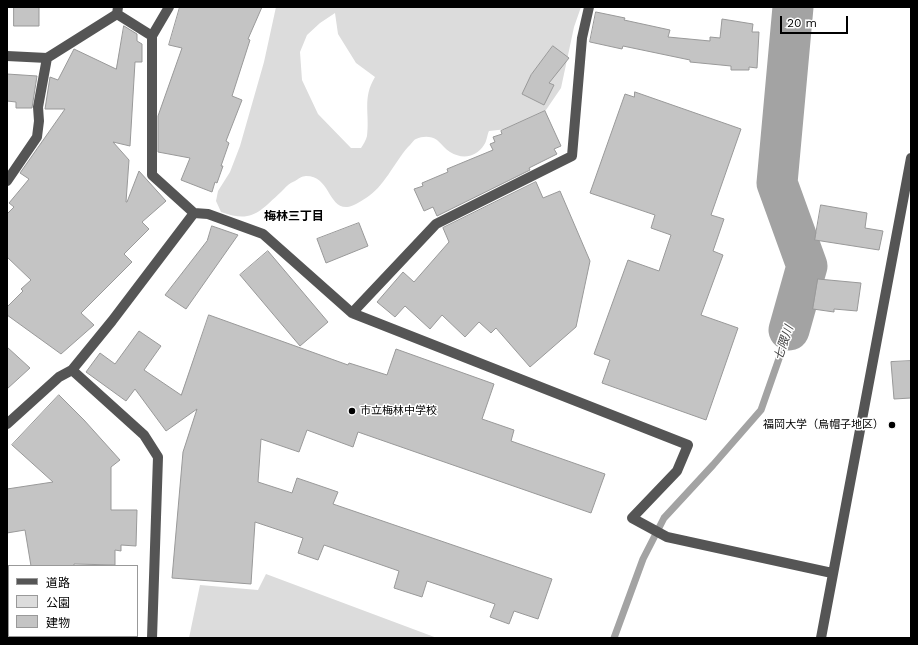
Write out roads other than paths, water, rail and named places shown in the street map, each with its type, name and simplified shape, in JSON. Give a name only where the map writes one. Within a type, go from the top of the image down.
[{"type":"street","points":[[169,7],[152,36],[152,175],[194,213],[208,214],[263,234],[352,313],[688,445],[677,471],[632,518],[667,537],[832,573]]},
{"type":"street","points":[[352,313],[436,224],[572,156],[582,38],[589,7]]},
{"type":"street","points":[[7,56],[47,58],[117,11],[152,36]]},
{"type":"street","points":[[8,179],[37,137],[39,121],[38,107],[47,58]]},
{"type":"street","points":[[821,638],[911,158]]},
{"type":"street","points":[[7,424],[59,377],[72,370],[112,321],[194,213]]},
{"type":"street","points":[[72,370],[144,435],[158,457],[152,638]]},
{"type":"waterway","name":"七隈川","points":[[789,330],[807,266],[777,183],[793,7]]},
{"type":"waterway","name":"七隈川","points":[[614,638],[643,559],[664,518],[761,410],[789,330]]},
{"type":"place","name":"市立梅林中学校","points":[[352,411]]},
{"type":"place","name":"福岡大学（烏帽子地区）","points":[[892,425]]},
{"type":"district","name":"梅林三丁目","points":[[294,216]]}]
